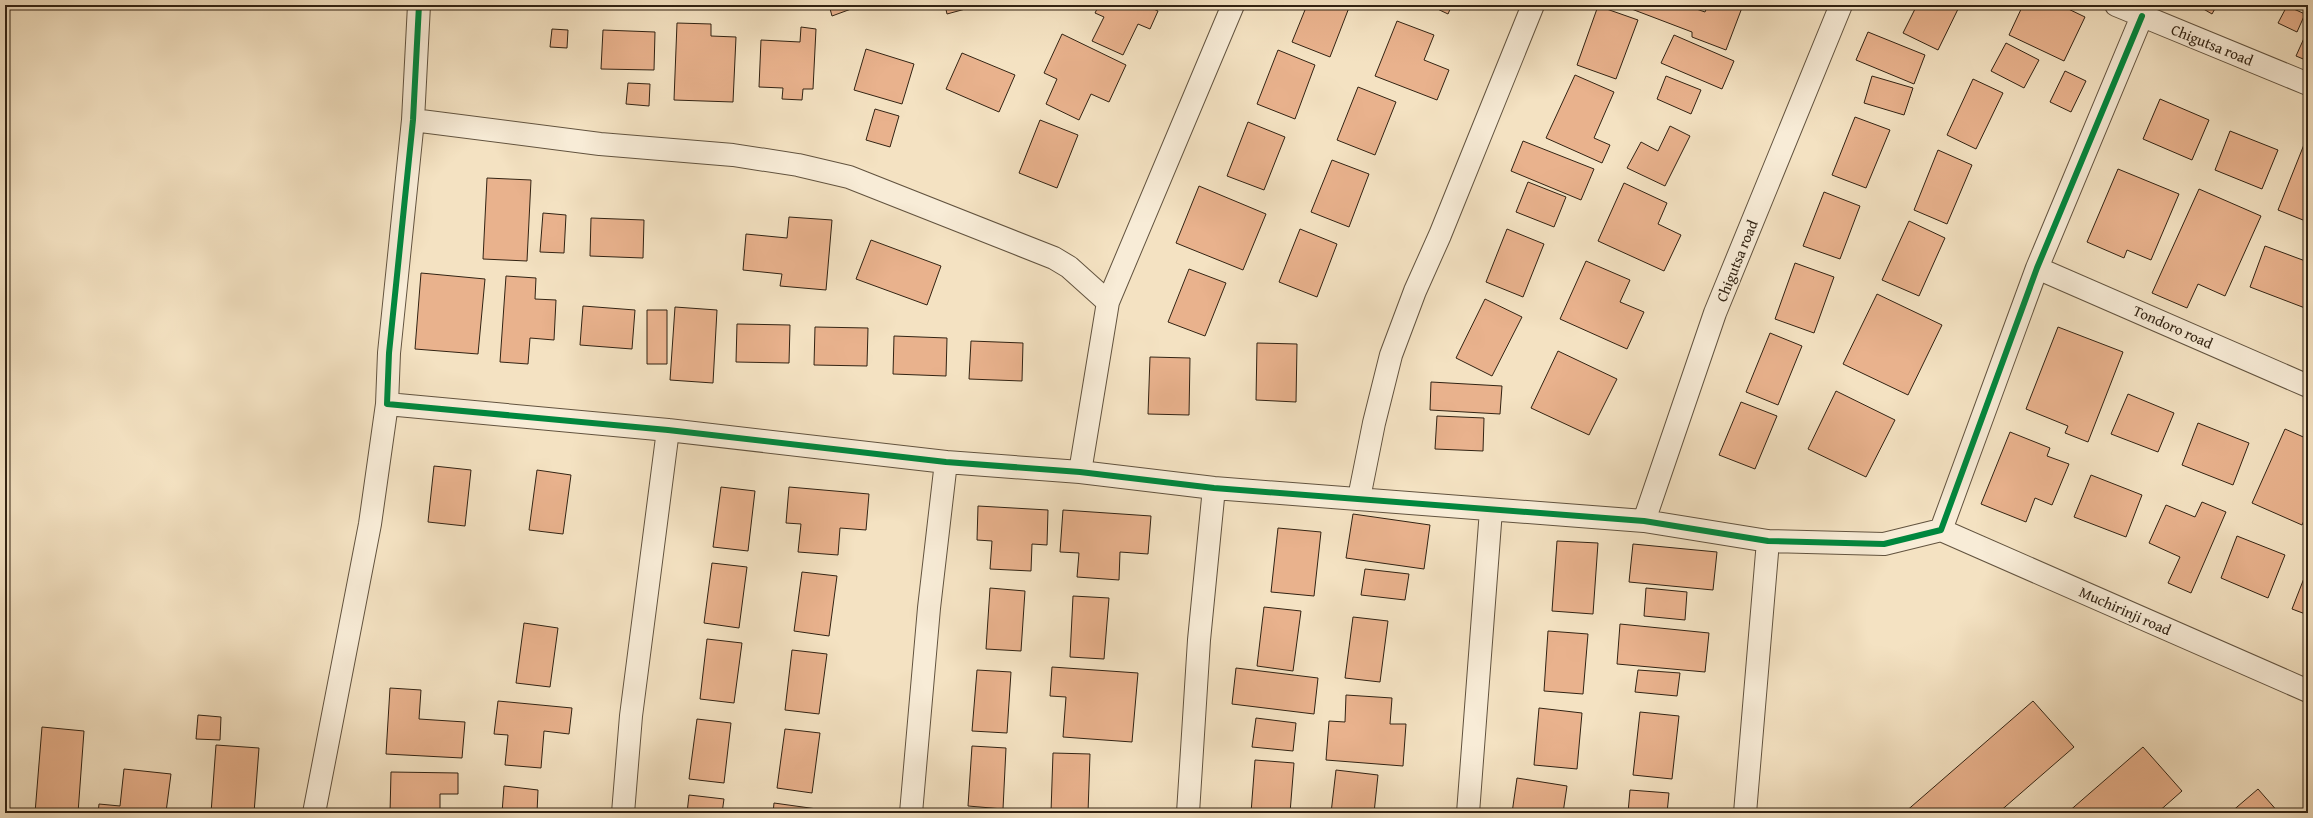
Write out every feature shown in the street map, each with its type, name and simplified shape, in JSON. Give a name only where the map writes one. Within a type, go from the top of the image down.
[{"type":"street","points":[[314,813],[370,524],[388,404],[389,353],[413,120],[419,5]]},
{"type":"street","points":[[1080,472],[1108,302],[1233,5]]},
{"type":"street","points":[[1359,498],[1374,423],[1391,355],[1415,291],[1440,235],[1534,5]]},
{"type":"street","name":"Chigutsa road","points":[[1644,521],[1715,313],[1842,5]]},
{"type":"street","name":"Chigutsa road","points":[[2116,5],[2308,84]]},
{"type":"street","points":[[388,404],[668,430],[946,462],[1080,472],[1214,488],[1644,521],[1768,541],[1884,544],[1941,530],[2037,268],[2142,16]]},
{"type":"street","points":[[413,120],[600,144],[733,155],[798,164],[849,177],[1054,258],[1069,267],[1108,302]]},
{"type":"street","name":"Tondoro road","points":[[2037,268],[2308,386]]},
{"type":"street","points":[[623,813],[631,716],[668,430]]},
{"type":"street","points":[[912,813],[929,608],[946,462]]},
{"type":"street","points":[[1188,813],[1200,640],[1214,488]]},
{"type":"street","points":[[1468,813],[1491,510]]},
{"type":"street","name":"Muchirinji road","points":[[1941,530],[2308,691]]},
{"type":"street","points":[[1745,813],[1768,541]]},
{"type":"building","points":[[829,5],[862,5],[832,16]]},
{"type":"building","points":[[945,5],[980,5],[947,14]]},
{"type":"building","points":[[1099,5],[1145,5],[1158,11],[1150,29],[1138,24],[1123,55],[1092,41],[1104,17],[1095,13]]},
{"type":"building","points":[[1307,5],[1350,5],[1330,57],[1292,42]]},
{"type":"building","points":[[1429,5],[1452,5],[1448,14]]},
{"type":"building","points":[[1621,5],[1685,5],[1705,12],[1708,5],[1743,5],[1726,50],[1692,37],[1692,32]]},
{"type":"building","points":[[1917,5],[1960,5],[1938,50],[1903,33]]},
{"type":"building","points":[[2023,5],[2060,5],[2085,17],[2064,61],[2009,35]]},
{"type":"building","points":[[2201,5],[2217,5],[2212,14],[2200,7]]},
{"type":"building","points":[[1598,6],[1638,20],[1616,79],[1577,65]]},
{"type":"building","points":[[2287,6],[2305,14],[2297,32],[2278,23]]},
{"type":"building","points":[[1397,21],[1434,35],[1424,60],[1449,70],[1437,100],[1375,76]]},
{"type":"building","points":[[677,23],[711,24],[711,36],[736,37],[733,102],[674,100]]},
{"type":"building","points":[[801,27],[816,29],[813,89],[803,89],[802,100],[782,99],[783,88],[759,87],[761,40],[800,42]]},
{"type":"building","points":[[552,29],[568,30],[567,48],[550,47]]},
{"type":"building","points":[[603,30],[655,32],[654,70],[601,69]]},
{"type":"building","points":[[1868,32],[1925,55],[1914,84],[1856,60]]},
{"type":"building","points":[[1062,34],[1126,65],[1109,102],[1091,94],[1079,120],[1046,104],[1057,79],[1044,73]]},
{"type":"building","points":[[1674,35],[1734,61],[1722,89],[1661,63]]},
{"type":"building","points":[[2305,36],[2308,37],[2308,61],[2296,56]]},
{"type":"building","points":[[2006,43],[2039,60],[2024,88],[1991,71]]},
{"type":"building","points":[[866,49],[914,64],[902,104],[854,90]]},
{"type":"building","points":[[1278,50],[1315,65],[1295,119],[1257,104]]},
{"type":"building","points":[[962,53],[1015,75],[999,112],[946,89]]},
{"type":"building","points":[[2065,71],[2086,81],[2071,112],[2050,102]]},
{"type":"building","points":[[1575,75],[1614,92],[1594,138],[1610,145],[1602,163],[1546,138]]},
{"type":"building","points":[[1666,76],[1701,90],[1691,114],[1657,99]]},
{"type":"building","points":[[1872,76],[1913,88],[1904,115],[1864,103]]},
{"type":"building","points":[[1973,79],[2003,93],[1976,149],[1947,135]]},
{"type":"building","points":[[628,83],[650,84],[649,106],[626,104]]},
{"type":"building","points":[[1358,87],[1396,102],[1375,155],[1337,140]]},
{"type":"building","points":[[2160,99],[2209,120],[2192,160],[2143,139]]},
{"type":"building","points":[[875,109],[899,116],[890,147],[866,140]]},
{"type":"building","points":[[1855,117],[1890,130],[1866,188],[1832,175]]},
{"type":"building","points":[[1040,120],[1078,135],[1057,188],[1019,173]]},
{"type":"building","points":[[1248,122],[1285,137],[1264,190],[1227,176]]},
{"type":"building","points":[[1670,126],[1690,136],[1665,186],[1627,168],[1641,142],[1658,151]]},
{"type":"building","points":[[2230,131],[2278,150],[2262,189],[2215,170]]},
{"type":"building","points":[[2308,137],[2308,222],[2278,210]]},
{"type":"building","points":[[1523,141],[1594,169],[1581,200],[1511,171]]},
{"type":"building","points":[[1938,150],[1972,165],[1947,224],[1914,210]]},
{"type":"building","points":[[1332,160],[1369,174],[1349,227],[1311,212]]},
{"type":"building","points":[[2118,169],[2179,194],[2151,260],[2127,250],[2124,258],[2087,242]]},
{"type":"building","points":[[487,178],[531,180],[527,261],[483,259]]},
{"type":"building","points":[[1528,182],[1566,197],[1554,227],[1516,212]]},
{"type":"building","points":[[1624,183],[1667,203],[1658,224],[1681,235],[1664,271],[1598,241]]},
{"type":"building","points":[[1199,186],[1266,214],[1243,270],[1176,243]]},
{"type":"building","points":[[2199,189],[2261,216],[2225,296],[2198,284],[2187,308],[2152,293]]},
{"type":"building","points":[[1824,192],[1860,206],[1840,259],[1803,246]]},
{"type":"building","points":[[543,213],[566,215],[564,253],[540,252]]},
{"type":"building","points":[[789,217],[832,220],[826,290],[780,286],[782,274],[743,270],[746,234],[787,238]]},
{"type":"building","points":[[591,218],[644,220],[643,258],[590,256]]},
{"type":"building","points":[[1909,221],[1945,238],[1919,296],[1882,280]]},
{"type":"building","points":[[1300,229],[1337,244],[1317,297],[1279,282]]},
{"type":"building","points":[[1507,229],[1544,244],[1523,297],[1486,282]]},
{"type":"building","points":[[871,240],[941,266],[927,305],[856,279]]},
{"type":"building","points":[[2265,246],[2308,262],[2308,299],[2305,308],[2250,287]]},
{"type":"building","points":[[1586,261],[1630,280],[1620,302],[1644,312],[1627,349],[1560,319]]},
{"type":"building","points":[[1795,263],[1834,277],[1814,333],[1775,319]]},
{"type":"building","points":[[1189,269],[1226,283],[1205,336],[1168,322]]},
{"type":"building","points":[[421,273],[485,279],[478,354],[415,349]]},
{"type":"building","points":[[506,276],[536,278],[535,299],[556,300],[554,340],[530,338],[528,364],[500,362]]},
{"type":"building","points":[[1877,294],[1942,325],[1908,395],[1843,364]]},
{"type":"building","points":[[1485,299],[1522,317],[1492,376],[1456,358]]},
{"type":"building","points":[[583,306],[635,310],[632,349],[580,345]]},
{"type":"building","points":[[675,307],[717,310],[713,383],[670,380]]},
{"type":"building","points":[[647,310],[667,310],[667,364],[647,364]]},
{"type":"building","points":[[737,324],[790,325],[789,363],[736,362]]},
{"type":"building","points":[[815,327],[868,328],[867,366],[814,365]]},
{"type":"building","points":[[2058,327],[2123,352],[2088,442],[2065,433],[2068,426],[2026,409]]},
{"type":"building","points":[[1770,333],[1802,346],[1778,405],[1746,392]]},
{"type":"building","points":[[894,336],[947,338],[946,376],[893,374]]},
{"type":"building","points":[[971,341],[1023,343],[1022,381],[969,379]]},
{"type":"building","points":[[1257,343],[1297,344],[1296,402],[1256,400]]},
{"type":"building","points":[[1558,351],[1617,379],[1589,435],[1531,408]]},
{"type":"building","points":[[1150,357],[1190,358],[1189,415],[1148,414]]},
{"type":"building","points":[[1431,382],[1502,386],[1500,414],[1430,410]]},
{"type":"building","points":[[1836,391],[1895,420],[1866,477],[1808,449]]},
{"type":"building","points":[[2128,394],[2174,413],[2158,452],[2111,434]]},
{"type":"building","points":[[1741,402],[1777,416],[1755,469],[1719,455]]},
{"type":"building","points":[[1437,416],[1484,418],[1483,451],[1435,449]]},
{"type":"building","points":[[2198,423],[2249,443],[2233,485],[2182,465]]},
{"type":"building","points":[[2285,429],[2308,439],[2308,512],[2302,525],[2252,503]]},
{"type":"building","points":[[2010,432],[2050,448],[2047,456],[2069,464],[2052,505],[2035,498],[2026,522],[1981,504]]},
{"type":"building","points":[[434,466],[471,470],[465,526],[428,522]]},
{"type":"building","points":[[537,470],[571,475],[563,534],[529,530]]},
{"type":"building","points":[[2091,475],[2142,495],[2126,537],[2074,517]]},
{"type":"building","points":[[721,487],[755,491],[748,551],[713,547]]},
{"type":"building","points":[[789,487],[869,494],[866,530],[840,528],[838,555],[798,552],[801,524],[786,523]]},
{"type":"building","points":[[2202,502],[2226,512],[2191,593],[2168,583],[2180,557],[2149,543],[2166,505],[2195,517]]},
{"type":"building","points":[[978,506],[1048,510],[1047,545],[1032,544],[1031,571],[990,569],[992,541],[977,540]]},
{"type":"building","points":[[1063,510],[1151,516],[1148,554],[1120,552],[1119,580],[1077,577],[1079,553],[1060,552]]},
{"type":"building","points":[[1353,514],[1430,525],[1424,569],[1346,558]]},
{"type":"building","points":[[1278,528],[1321,532],[1314,596],[1271,592]]},
{"type":"building","points":[[2237,536],[2285,555],[2268,598],[2221,578]]},
{"type":"building","points":[[1557,541],[1598,543],[1593,614],[1552,611]]},
{"type":"building","points":[[1633,544],[1717,552],[1713,590],[1629,582]]},
{"type":"building","points":[[712,563],[747,567],[739,628],[704,623]]},
{"type":"building","points":[[2308,568],[2308,615],[2292,609]]},
{"type":"building","points":[[1365,569],[1409,574],[1405,600],[1361,595]]},
{"type":"building","points":[[802,572],[837,576],[829,636],[794,631]]},
{"type":"building","points":[[990,588],[1025,591],[1021,651],[986,649]]},
{"type":"building","points":[[1646,588],[1687,592],[1685,620],[1644,616]]},
{"type":"building","points":[[1073,596],[1109,598],[1104,659],[1070,657]]},
{"type":"building","points":[[1264,607],[1301,611],[1293,671],[1257,666]]},
{"type":"building","points":[[1353,617],[1388,621],[1380,682],[1345,678]]},
{"type":"building","points":[[524,623],[558,628],[550,687],[516,683]]},
{"type":"building","points":[[1620,624],[1709,633],[1705,672],[1617,664]]},
{"type":"building","points":[[1548,631],[1588,634],[1583,694],[1544,691]]},
{"type":"building","points":[[707,639],[742,643],[734,703],[700,699]]},
{"type":"building","points":[[792,650],[827,654],[819,714],[785,710]]},
{"type":"building","points":[[1052,667],[1138,673],[1132,742],[1063,737],[1066,697],[1050,696]]},
{"type":"building","points":[[1236,668],[1318,678],[1314,714],[1232,704]]},
{"type":"building","points":[[977,670],[1011,672],[1007,733],[972,731]]},
{"type":"building","points":[[1638,670],[1680,673],[1677,696],[1635,692]]},
{"type":"building","points":[[390,688],[421,690],[419,719],[465,722],[462,758],[386,754]]},
{"type":"building","points":[[1346,695],[1392,698],[1390,724],[1406,724],[1403,766],[1326,760],[1329,721],[1345,722]]},
{"type":"building","points":[[498,701],[572,708],[569,734],[544,731],[541,768],[505,765],[508,735],[494,734]]},
{"type":"building","points":[[2033,701],[2074,747],[1998,813],[1904,813]]},
{"type":"building","points":[[1539,708],[1582,713],[1577,769],[1534,765]]},
{"type":"building","points":[[1640,712],[1679,716],[1672,779],[1633,775]]},
{"type":"building","points":[[198,715],[221,717],[220,740],[196,739]]},
{"type":"building","points":[[1256,718],[1296,723],[1293,751],[1252,747]]},
{"type":"building","points":[[697,719],[731,723],[724,783],[689,779]]},
{"type":"building","points":[[42,727],[84,731],[78,813],[35,813]]},
{"type":"building","points":[[785,729],[820,733],[812,793],[777,788]]},
{"type":"building","points":[[216,745],[259,748],[254,813],[211,813]]},
{"type":"building","points":[[972,746],[1006,748],[1003,809],[968,806]]},
{"type":"building","points":[[2143,747],[2182,791],[2157,813],[2067,813]]},
{"type":"building","points":[[1053,753],[1090,754],[1088,813],[1051,812]]},
{"type":"building","points":[[1255,760],[1294,763],[1290,813],[1251,813]]},
{"type":"building","points":[[124,769],[171,774],[166,812],[171,813],[98,813],[99,804],[120,806]]},
{"type":"building","points":[[1336,770],[1378,775],[1374,813],[1331,813]]},
{"type":"building","points":[[391,772],[458,773],[458,794],[440,794],[440,813],[390,813]]},
{"type":"building","points":[[1517,778],[1567,786],[1563,813],[1512,813]]},
{"type":"building","points":[[504,786],[538,790],[537,813],[502,813]]},
{"type":"building","points":[[2258,789],[2279,813],[2230,813]]},
{"type":"building","points":[[1630,790],[1669,793],[1667,813],[1628,813]]},
{"type":"building","points":[[689,795],[724,799],[722,813],[687,813]]},
{"type":"building","points":[[774,803],[817,809],[816,813],[773,813]]},
{"type":"cycle path","points":[[419,5],[413,120],[389,353],[387,404],[668,430],[946,462],[1080,472],[1214,488],[1644,521],[1768,541],[1884,544],[1941,530],[2037,268],[2142,16]]}]
